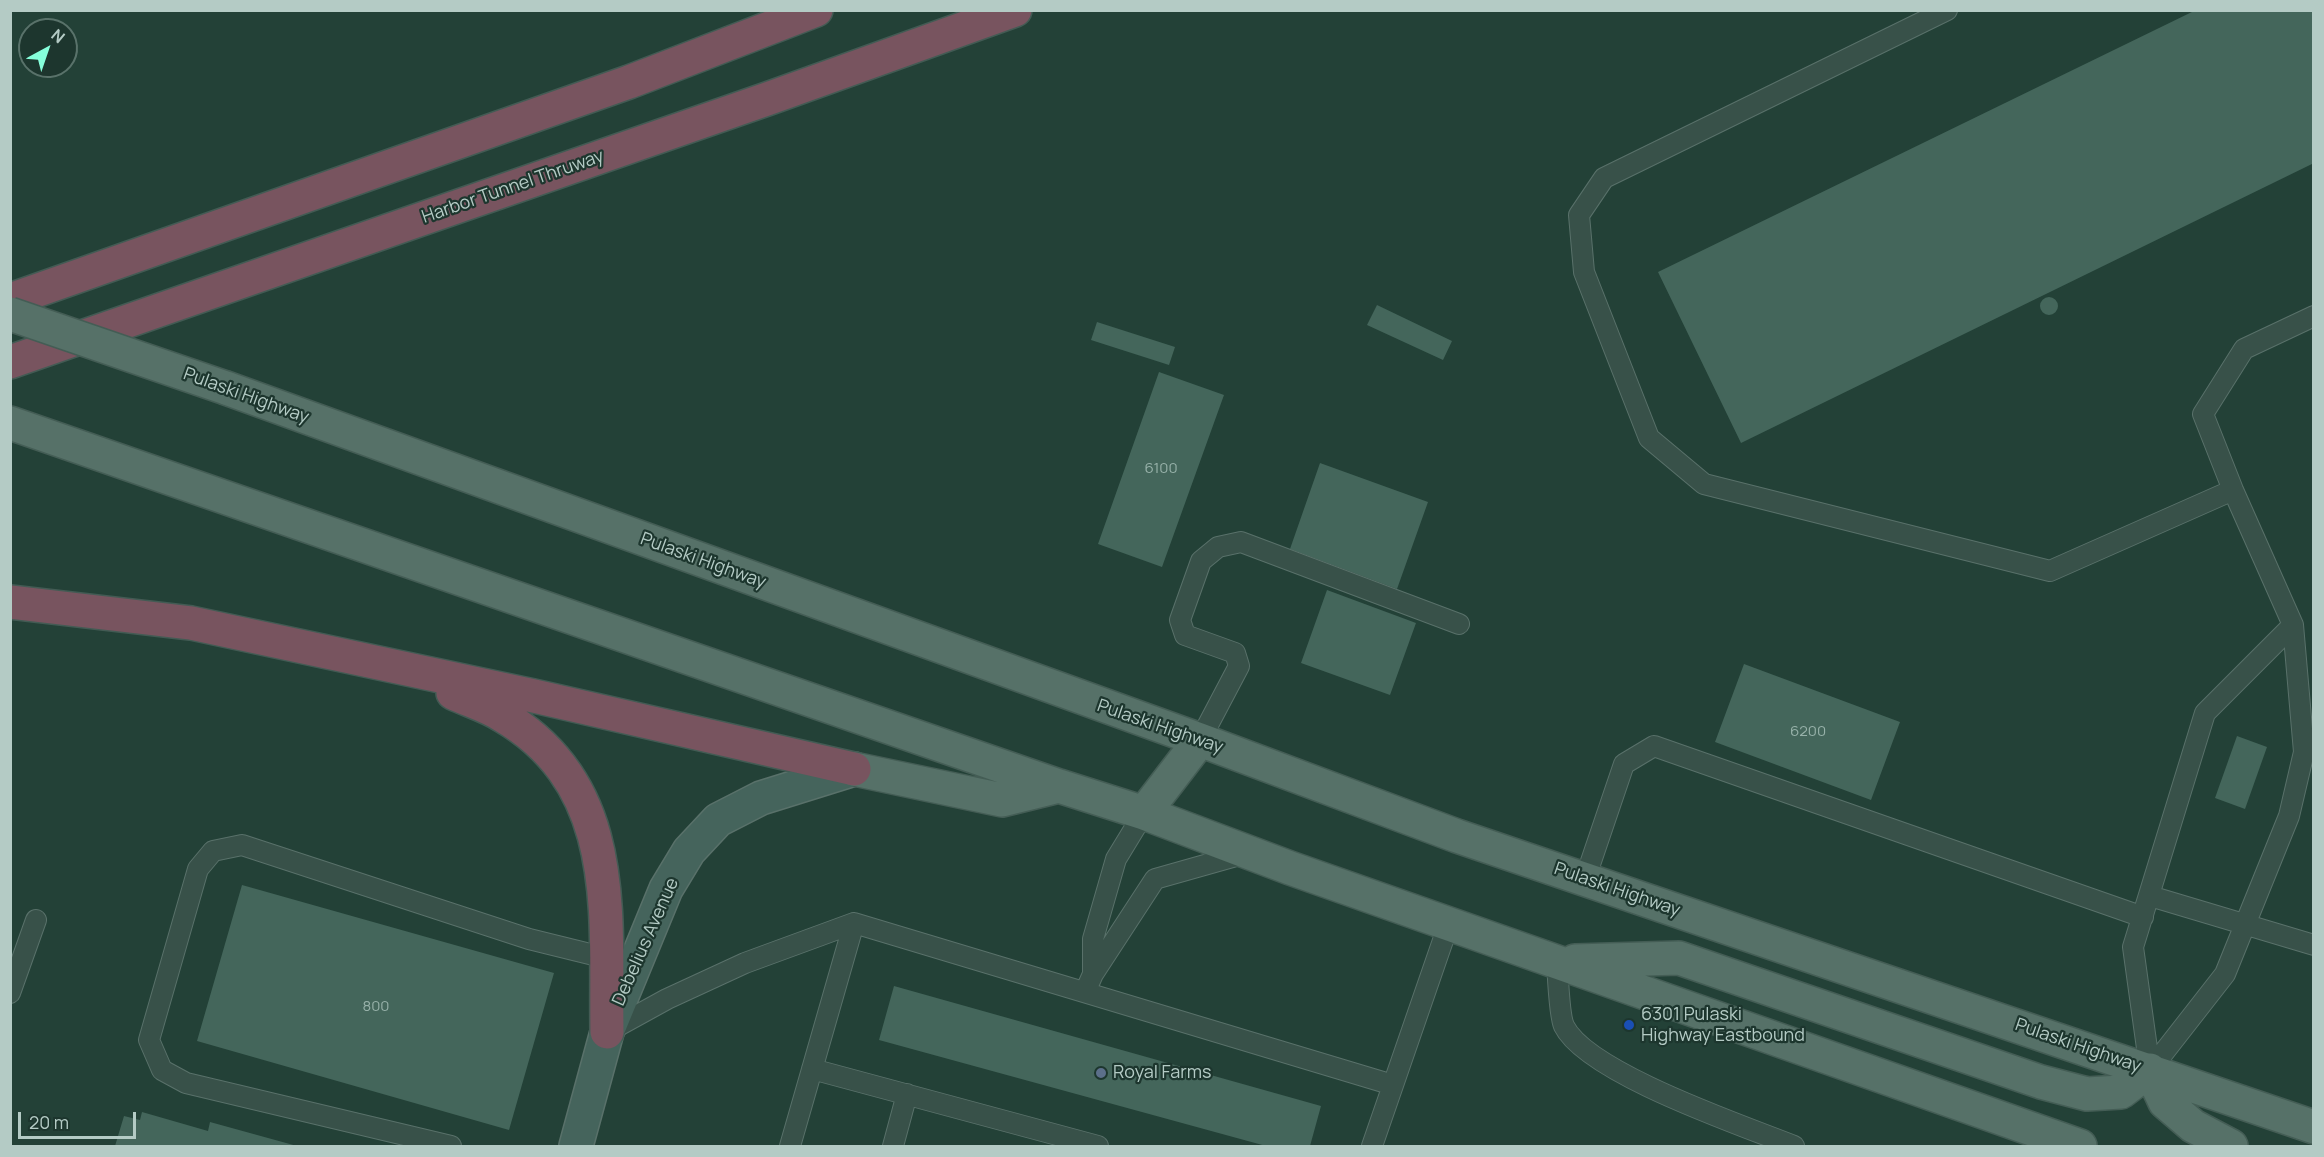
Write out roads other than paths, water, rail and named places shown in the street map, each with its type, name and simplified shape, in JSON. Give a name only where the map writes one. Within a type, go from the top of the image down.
[{"type":"highway","points":[[10,300],[618,86],[816,10]]},
{"type":"highway","name":"Harbor Tunnel Thruway","points":[[10,362],[767,99],[1015,10]]},
{"type":"highway","points":[[10,602],[191,623],[291,643],[854,769]]},
{"type":"highway","points":[[291,643],[448,691],[503,716],[540,744],[571,780],[590,817],[604,872],[608,1032]]},
{"type":"main road","name":"Pulaski Highway","points":[[10,314],[226,388],[1125,715],[1200,740],[1457,836],[2313,1127]]},
{"type":"main road","points":[[10,423],[1059,786],[1144,813],[1248,853],[2080,1146]]},
{"type":"main road","points":[[1144,813],[1200,740]]},
{"type":"main road","points":[[854,769],[1002,800],[1059,786]]},
{"type":"main road","name":"Debelius Avenue","points":[[576,1146],[608,1032],[666,889],[689,851],[718,820],[761,798],[854,769]]},
{"type":"main road","points":[[1557,962],[1679,958],[2041,1082],[2087,1094],[2121,1092],[2150,1070]]},
{"type":"main road","points":[[2150,1070],[2313,1116]]},
{"type":"main road","points":[[2150,1070],[2165,1102],[2193,1126],[2231,1146]]},
{"type":"lane","points":[[1947,10],[1604,178],[1579,215],[1584,272],[1649,438],[1704,484],[2049,571],[2233,490]]},
{"type":"lane","points":[[2150,1070],[2225,974],[2289,816],[2309,754],[2307,687],[2293,625],[2233,490],[2203,414],[2244,349],[2313,316]]},
{"type":"lane","points":[[1200,740],[1239,666],[1235,653],[1185,634],[1180,620],[1201,561],[1218,548],[1241,542],[1459,624]]},
{"type":"lane","points":[[2150,1070],[2133,947],[2205,713],[2293,625]]},
{"type":"lane","points":[[1585,879],[1624,764],[1653,746],[2143,918]]},
{"type":"lane","points":[[1089,983],[1093,939],[1116,859],[1144,813]]},
{"type":"lane","points":[[451,1146],[186,1083],[162,1070],[149,1040],[198,869],[213,851],[242,845],[529,939],[606,958]]},
{"type":"lane","points":[[1089,983],[1155,879],[1248,853]]},
{"type":"lane","points":[[2150,896],[2313,945]]},
{"type":"lane","points":[[10,993],[36,920]]},
{"type":"lane","points":[[608,1032],[667,999],[745,963],[854,923],[1089,983],[1393,1085]]},
{"type":"lane","points":[[790,1146],[854,923]]},
{"type":"lane","points":[[1372,1146],[1449,923]]},
{"type":"lane","points":[[1557,962],[1564,1026],[1583,1047],[1642,1086],[1794,1146]]},
{"type":"lane","points":[[812,1069],[1098,1146]]},
{"type":"lane","points":[[893,1146],[907,1094]]},
{"type":"place","name":"6301 Pulaski Highway Eastbound","points":[[1629,1025]]},
{"type":"place","name":"Royal Farms","points":[[1101,1073]]}]
